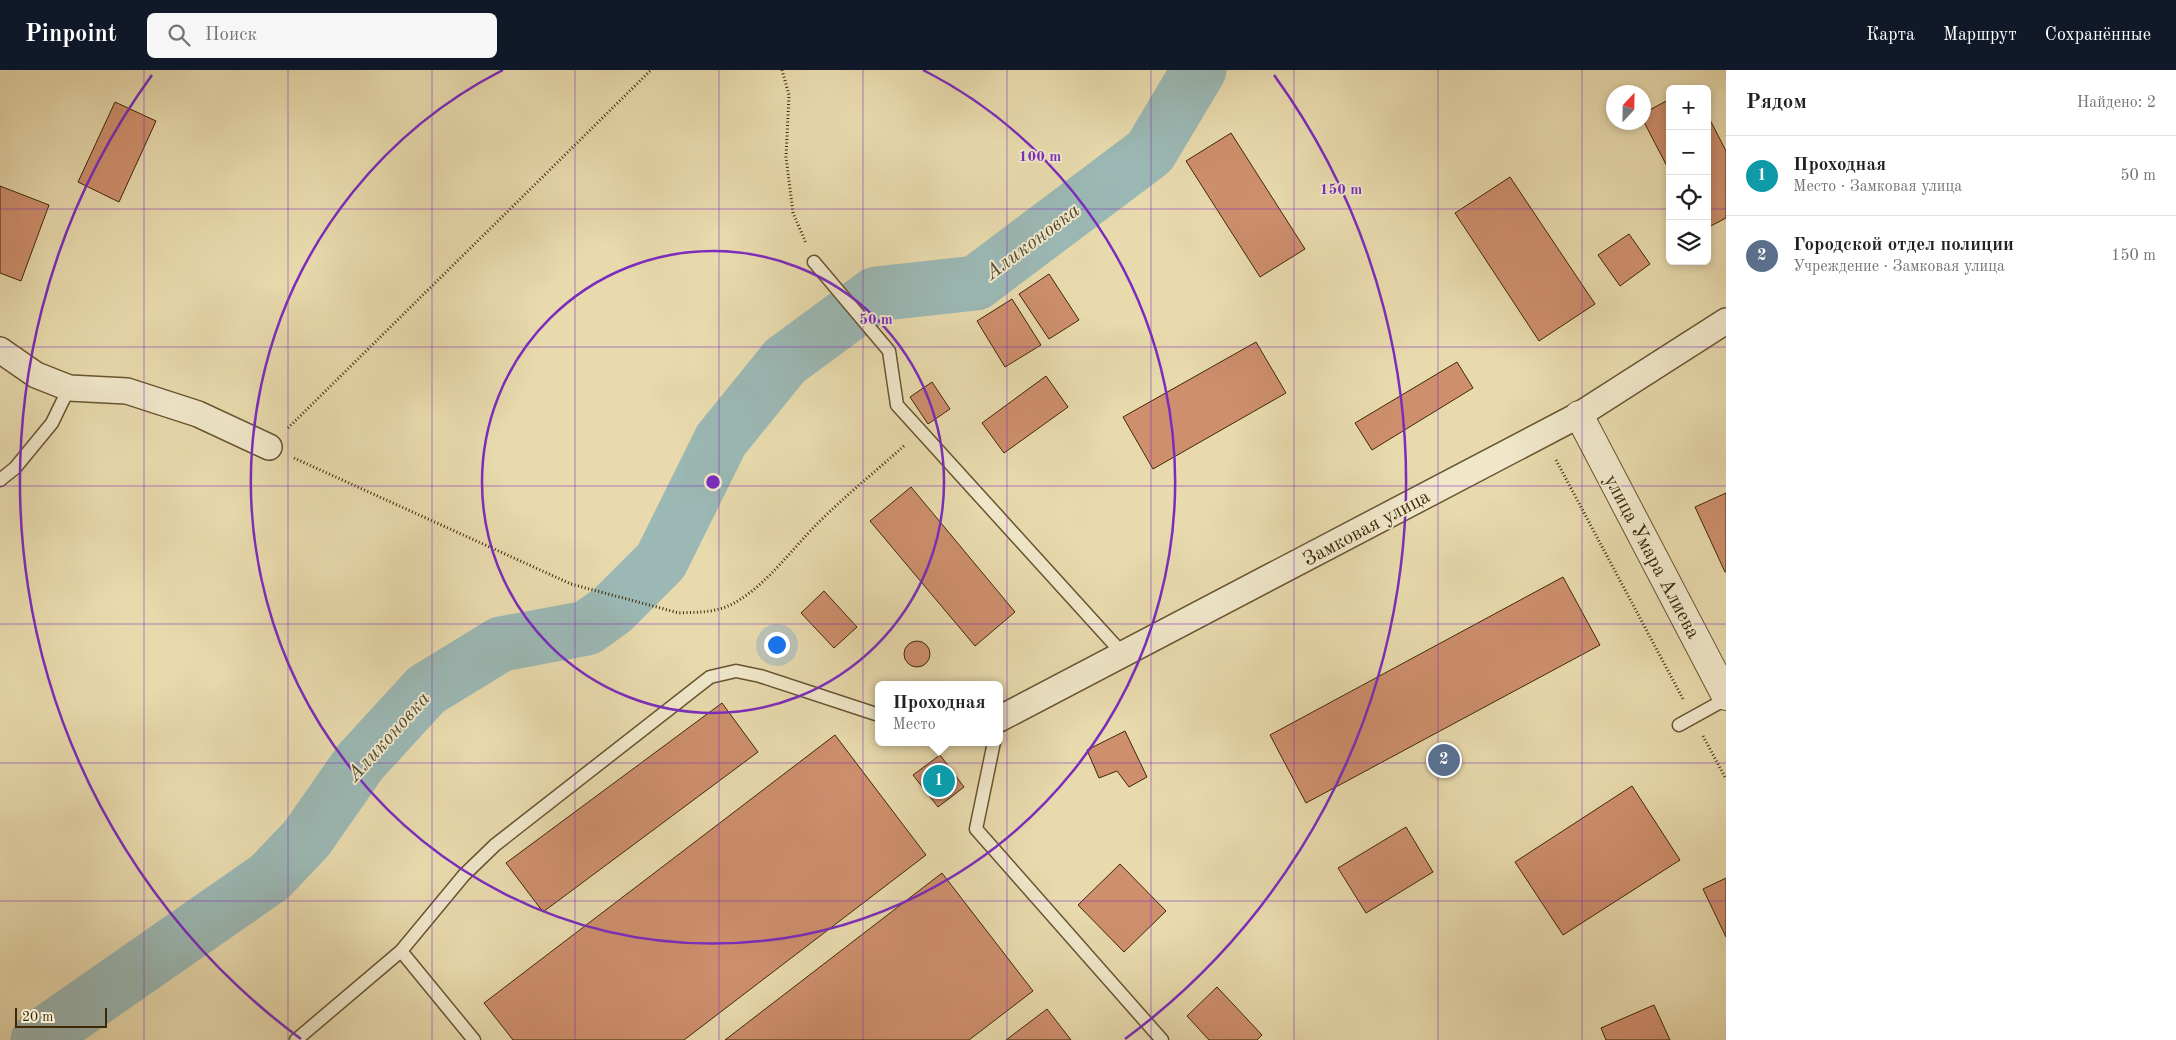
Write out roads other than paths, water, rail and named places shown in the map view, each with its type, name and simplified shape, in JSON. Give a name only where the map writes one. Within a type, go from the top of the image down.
[{"type":"street","name":"Замковая улица","points":[[1003,717],[1579,416],[1726,321]]},
{"type":"street","points":[[0,350],[36,375],[69,388],[127,391],[198,414],[269,447]]},
{"type":"street","name":"улица Умара Алиева","points":[[1579,416],[1726,698]]},
{"type":"lane","points":[[814,262],[889,351],[897,405],[1123,654]]},
{"type":"lane","points":[[0,480],[15,468],[52,423],[69,388]]},
{"type":"lane","points":[[296,1040],[401,951],[458,882],[495,845],[710,676],[736,671],[760,676],[875,714]]},
{"type":"lane","points":[[1680,725],[1726,698]]},
{"type":"lane","points":[[993,746],[976,829],[1162,1040]]},
{"type":"lane","points":[[401,951],[474,1040]]},
{"type":"waterway","name":"Аликоновка","points":[[38,1040],[270,877],[307,838],[360,762],[426,690],[501,644],[587,628],[612,610],[661,561],[721,440],[785,361],[876,294],[976,283],[1150,152],[1199,70]]},
{"type":"place","name":"Городской отдел полиции","points":[[1444,760]]},
{"type":"place","name":"Проходная","points":[[939,781]]}]
